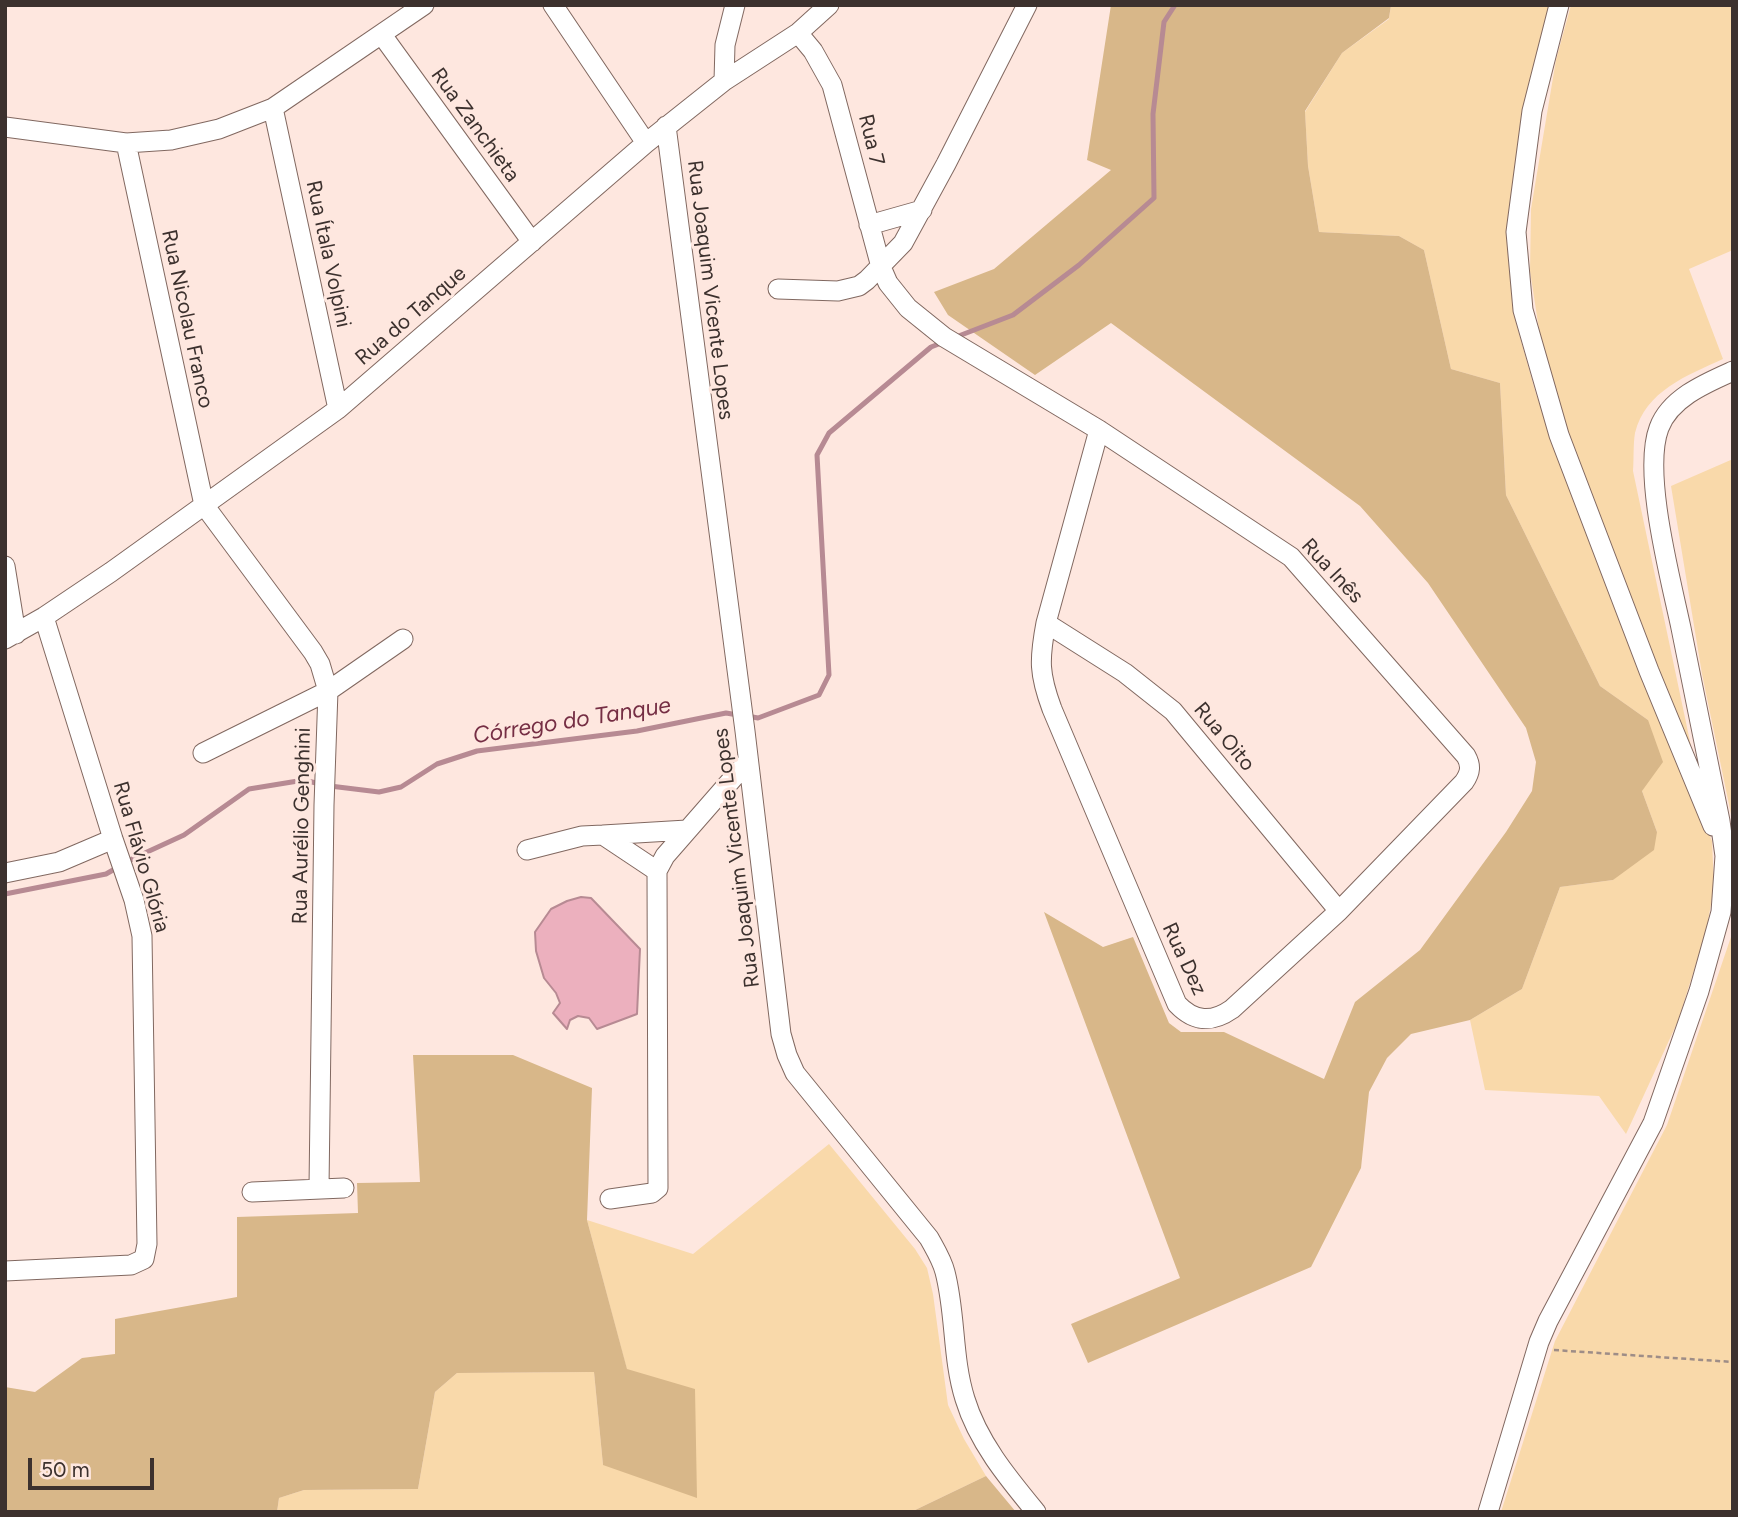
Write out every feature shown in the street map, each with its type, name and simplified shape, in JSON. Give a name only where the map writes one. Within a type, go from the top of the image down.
[{"type":"street","points":[[5,127],[126,142],[190,136],[219,129],[273,108],[424,5]]},
{"type":"street","points":[[554,5],[646,143]]},
{"type":"street","points":[[724,81],[725,45],[735,5]]},
{"type":"street","name":"Rua do Tanque","points":[[11,637],[44,617],[338,409],[646,143],[724,81],[798,33],[829,5]]},
{"type":"street","points":[[778,289],[848,290],[867,281],[909,236],[1027,5]]},
{"type":"street","points":[[1559,5],[1532,111],[1516,232],[1523,310],[1559,435],[1649,671],[1725,856]]},
{"type":"street","name":"Rua 7","points":[[798,33],[813,51],[832,85],[881,267]]},
{"type":"street","name":"Rua Zanchieta","points":[[382,35],[532,242]]},
{"type":"street","name":"Rua Ítala Volpini","points":[[273,108],[338,409]]},
{"type":"street","name":"Rua Joaquim Vicente Lopes","points":[[666,127],[740,691],[781,1034],[787,1055],[803,1084],[929,1238],[945,1273],[959,1376],[971,1415],[997,1462],[1036,1512]]},
{"type":"street","name":"Rua Nicolau Franco","points":[[126,142],[204,505]]},
{"type":"street","points":[[869,225],[922,210]]},
{"type":"street","name":"Rua Inês","points":[[881,267],[897,298],[925,323],[1099,430],[1291,557],[1466,755]]},
{"type":"street","points":[[1488,1512],[1537,1349],[1548,1321],[1653,1123],[1699,991],[1721,912],[1725,856],[1720,821],[1660,527],[1654,457],[1659,426],[1671,410],[1690,392],[1733,371]]},
{"type":"street","points":[[1046,623],[1099,430]]},
{"type":"street","name":"Rua Aurélio Genghini","points":[[204,505],[320,664],[328,691],[319,1188]]},
{"type":"street","points":[[5,566],[11,637]]},
{"type":"street","name":"Rua Flávio Glória","points":[[5,1270],[138,1264],[144,1259],[147,1244],[144,948],[134,900],[44,617]]},
{"type":"street","name":"Rua Oito","points":[[1046,623],[1125,673],[1173,711],[1339,911]]},
{"type":"street","name":"Rua Dez","points":[[1046,623],[1040,655],[1045,688],[1177,1004],[1186,1014],[1199,1019],[1210,1020],[1222,1016],[1339,911],[1464,782],[1470,770],[1466,755]]},
{"type":"street","points":[[203,754],[328,691],[403,639]]},
{"type":"street","points":[[610,1199],[652,1193],[658,1188],[657,871],[687,830],[748,761]]},
{"type":"street","points":[[527,850],[582,836],[687,830]]},
{"type":"street","points":[[603,835],[657,871]]},
{"type":"street","points":[[5,873],[59,862],[114,841]]},
{"type":"street","points":[[252,1192],[344,1188]]},
{"type":"path","points":[[1537,1349],[1733,1362]]},
{"type":"shaded area","points":[[1111,5],[1391,5],[1389,18],[1342,53],[1305,111],[1308,166],[1319,232],[1399,236],[1424,250],[1451,369],[1500,383],[1506,495],[1600,686],[1648,720],[1663,762],[1642,791],[1657,832],[1654,850],[1613,880],[1560,887],[1522,989],[1470,1020],[1411,1034],[1387,1058],[1369,1092],[1361,1168],[1311,1267],[1088,1363],[1071,1324],[1180,1278],[1044,912],[1103,947],[1133,937],[1169,1023],[1181,1032],[1224,1032],[1324,1079],[1355,1002],[1420,950],[1506,832],[1532,791],[1536,762],[1526,728],[1428,583],[1360,506],[1111,323],[1035,375],[948,315],[934,292],[994,269],[1111,170],[1087,160]]},
{"type":"shaded area","points":[[1391,5],[1550,5],[1521,126],[1510,263],[1516,323],[1536,394],[1657,716],[1712,841],[1714,887],[1706,932],[1678,1021],[1626,1134],[1599,1096],[1485,1090],[1470,1020],[1522,989],[1560,887],[1613,880],[1657,832],[1642,791],[1648,720],[1600,686],[1506,495],[1500,383],[1451,369],[1424,250],[1399,236],[1319,232],[1308,166],[1305,112],[1342,53],[1389,19]]},
{"type":"shaded area","points":[[1571,5],[1733,5],[1733,250],[1689,269],[1723,359],[1682,378],[1658,395],[1640,418],[1634,442],[1633,471],[1696,770],[1647,655],[1558,404],[1540,336],[1530,271],[1531,209],[1556,60]]},
{"type":"shaded area","points":[[1733,459],[1733,824],[1702,674],[1671,486]]},
{"type":"shaded area","points":[[581,897],[591,898],[640,949],[637,1014],[597,1029],[589,1018],[578,1016],[570,1020],[567,1029],[553,1013],[560,1003],[544,978],[536,951],[535,932],[551,909]]},
{"type":"shaded area","points":[[1733,931],[1733,1512],[1501,1512],[1555,1341],[1667,1125]]},
{"type":"shaded area","points":[[413,1055],[513,1055],[592,1088],[587,1220],[627,1369],[695,1389],[697,1498],[603,1465],[594,1372],[457,1373],[435,1392],[418,1489],[304,1490],[279,1498],[277,1512],[5,1512],[5,1387],[35,1392],[82,1358],[115,1354],[115,1319],[237,1297],[237,1217],[358,1213],[357,1183],[420,1182]]},
{"type":"shaded area","points":[[829,1144],[915,1249],[927,1268],[948,1405],[986,1476],[911,1512],[277,1512],[279,1498],[304,1490],[418,1489],[435,1392],[457,1373],[594,1372],[603,1465],[627,1370],[587,1220],[693,1254]]},
{"type":"shaded area","points":[[986,1476],[1016,1512],[911,1512]]},
{"type":"waterway","points":[[956,337],[1013,315],[1079,265],[1154,198],[1153,114],[1164,22],[1175,5]]},
{"type":"waterway","points":[[747,716],[758,718],[819,695],[829,675],[817,455],[829,433],[931,347],[944,342]]},
{"type":"waterway","name":"Córrego do Tanque","points":[[330,786],[379,792],[401,787],[437,764],[477,751],[637,731],[726,713],[738,715]]},
{"type":"waterway","name":"Córrego do Tanque","points":[[5,894],[106,874],[184,835],[249,789],[304,780],[320,784]]}]
